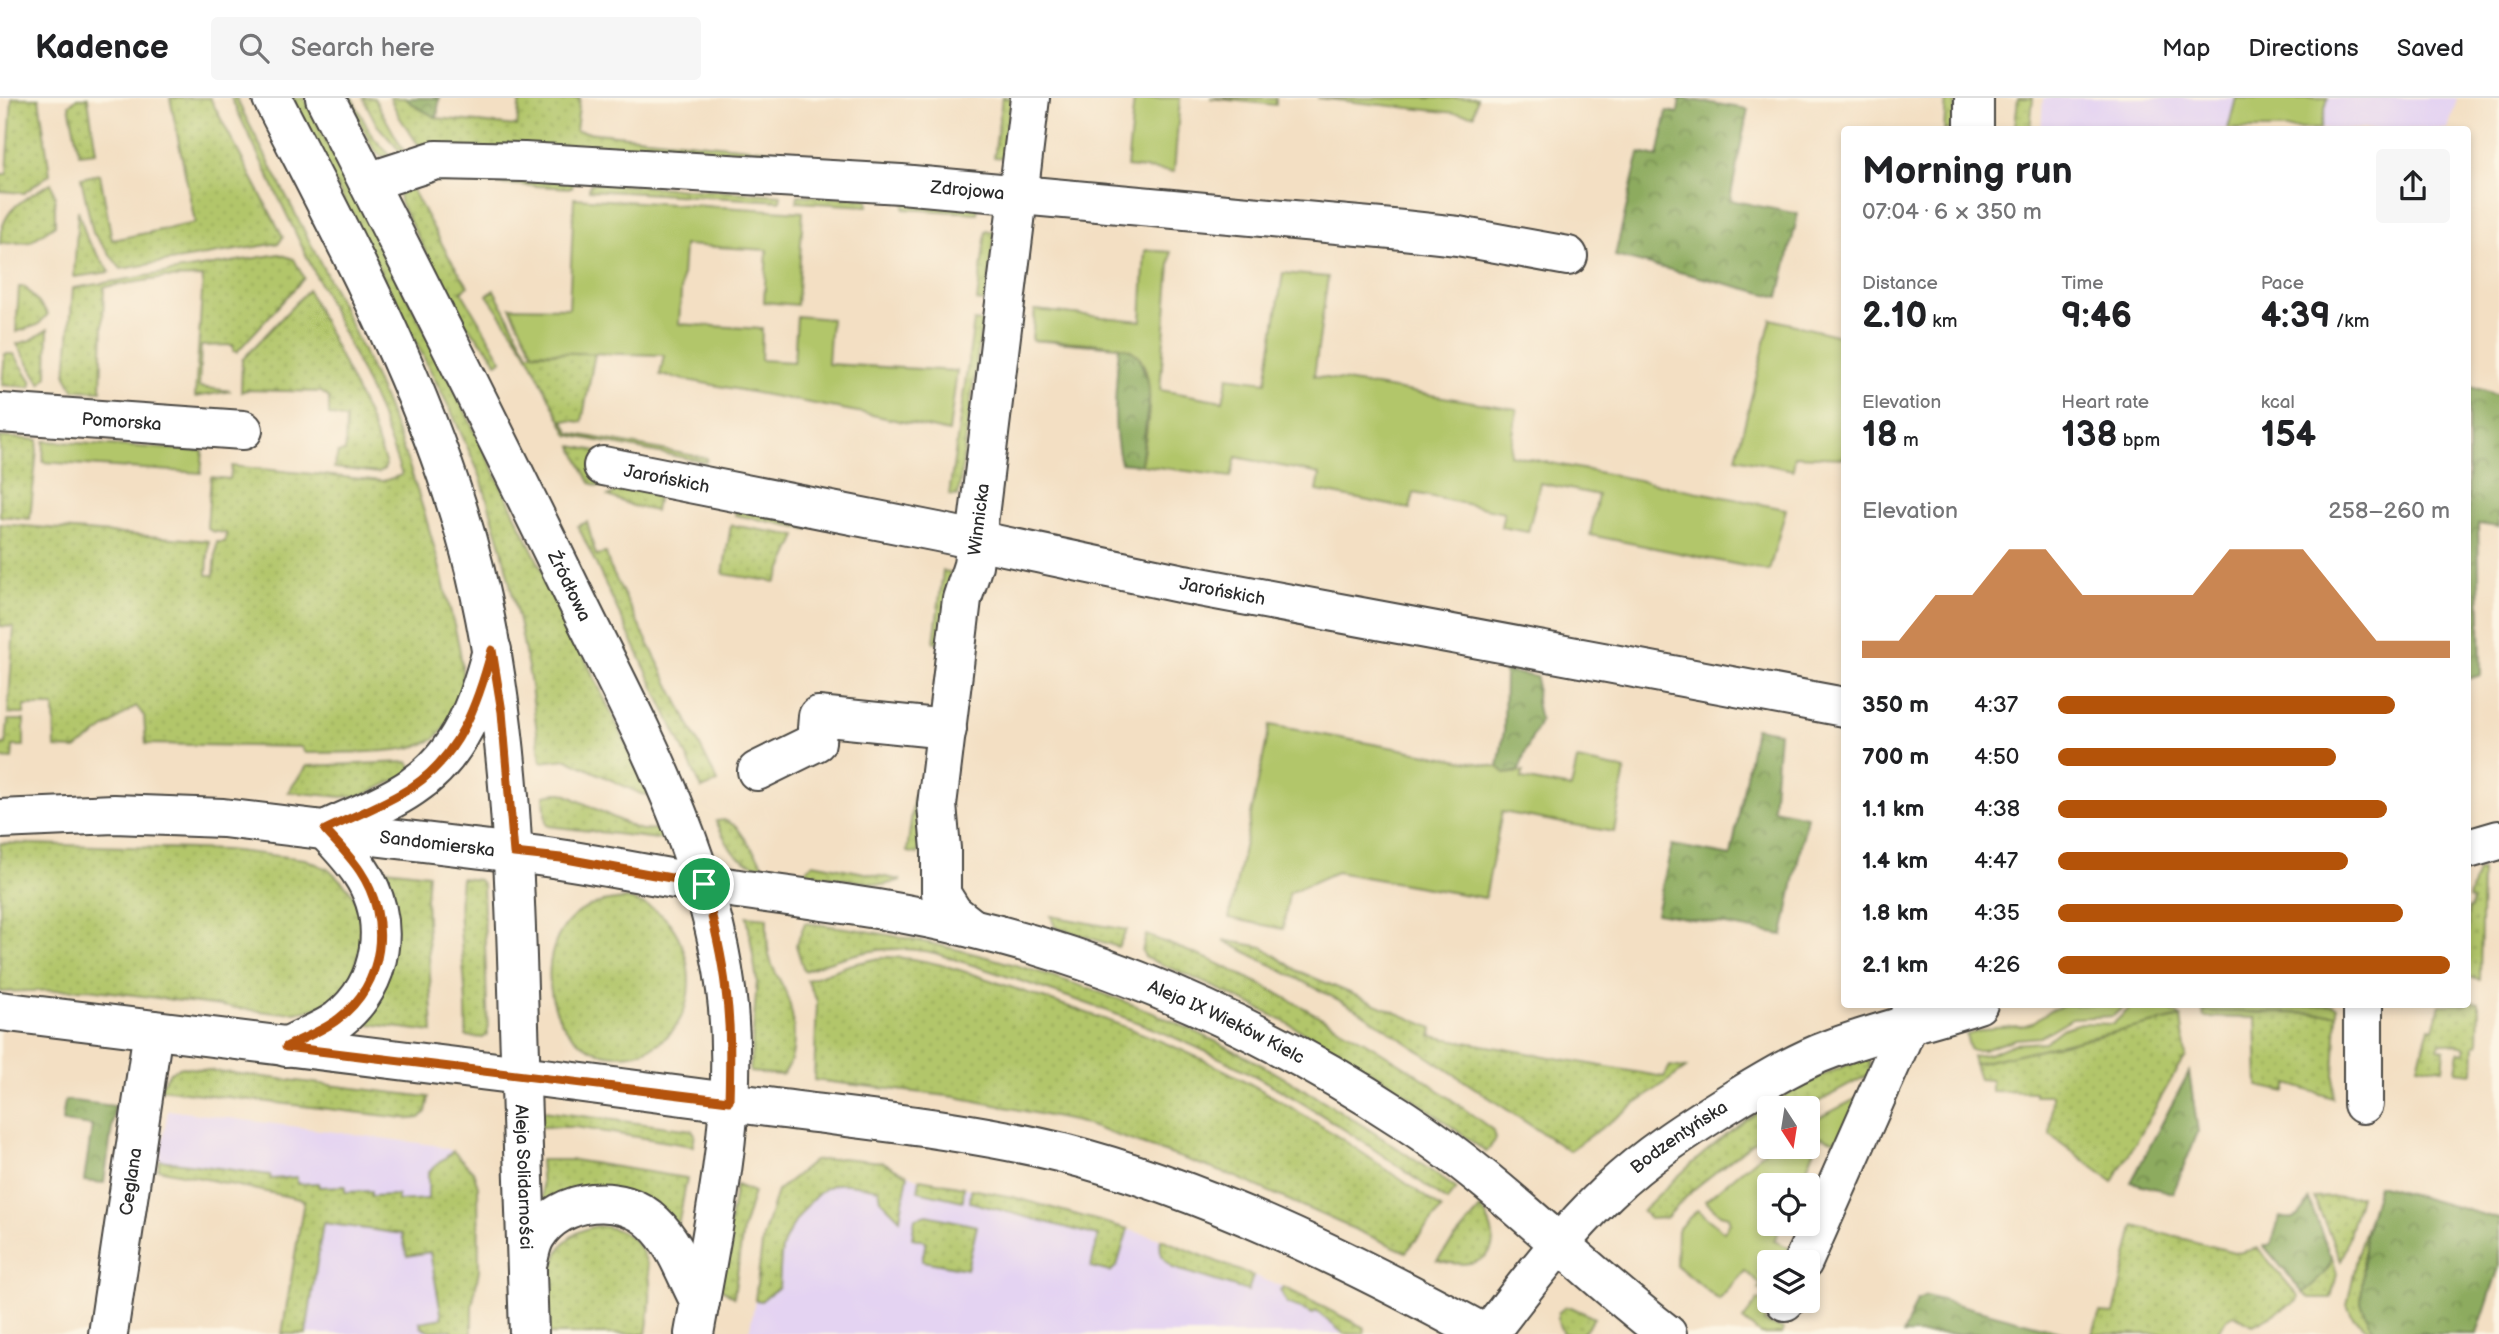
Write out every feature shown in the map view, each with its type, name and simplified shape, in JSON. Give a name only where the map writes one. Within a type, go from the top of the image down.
[{"type":"street","points":[[272,98],[386,325],[419,398],[456,503],[492,650],[502,712],[514,853]]},
{"type":"street","name":"Źródłowa","points":[[325,98],[500,441],[681,818],[704,884],[727,993],[729,1101]]},
{"type":"street","name":"Winnicka","points":[[972,928],[953,913],[941,894],[937,805],[962,599],[973,565],[1030,98]]},
{"type":"street","points":[[1974,98],[1975,126]]},
{"type":"street","name":"Zdrojowa","points":[[368,182],[436,160],[524,162],[881,183],[1403,230],[1458,236],[1569,256]]},
{"type":"street","name":"Pomorska","points":[[0,414],[243,430]]},
{"type":"street","name":"Jarońskich","points":[[603,466],[1184,584],[1841,706]]},
{"type":"street","points":[[286,1047],[337,1021],[357,1003],[375,971],[381,946],[373,897],[360,872],[325,830],[403,793],[440,764],[467,723],[492,650]]},
{"type":"street","points":[[757,771],[816,742],[818,716],[947,729]]},
{"type":"street","name":"Sandomierska","points":[[0,819],[114,814],[223,818],[561,858],[704,884]]},
{"type":"street","points":[[2471,848],[2499,839]]},
{"type":"street","name":"Aleja Solidarności","points":[[514,853],[529,1334]]},
{"type":"street","name":"Aleja IX Wieków Kielc","points":[[704,884],[899,913],[972,928],[1055,952],[1173,994],[1258,1034],[1402,1119],[1492,1186],[1667,1334]]},
{"type":"street","name":"Bodzentyńska","points":[[1487,1334],[1560,1243],[1620,1181],[1682,1133],[1775,1076],[1828,1049],[1910,1014],[1951,1008]]},
{"type":"street","points":[[2363,1008],[2363,1104]]},
{"type":"street","points":[[0,1011],[913,1125],[1059,1152],[1165,1185],[1291,1237],[1409,1293],[1487,1334]]},
{"type":"street","points":[[1808,1250],[1910,1014]]},
{"type":"street","name":"Ceglana","points":[[108,1334],[153,1030]]},
{"type":"street","points":[[697,1318],[718,1196],[729,1101]]},
{"type":"street","points":[[527,1264],[536,1235],[566,1211],[597,1202],[625,1205],[640,1212],[661,1231],[675,1252],[697,1318]]},
{"type":"shaded area","points":[[2043,98],[2457,98],[2449,126],[2041,126]]},
{"type":"shaded area","points":[[168,1110],[434,1145],[450,1150],[460,1157],[473,1171],[478,1186],[479,1270],[472,1306],[472,1334],[282,1334],[304,1200],[158,1169]]},
{"type":"shaded area","points":[[900,1171],[920,1179],[1013,1197],[1161,1239],[1283,1287],[1365,1328],[1364,1334],[749,1334],[755,1300],[761,1301],[778,1287],[782,1250],[789,1232],[816,1195],[832,1185],[843,1183],[879,1189]]},
{"type":"green space","points":[[12,98],[39,98],[50,174],[24,193],[0,191],[0,174],[7,174]]},
{"type":"green space","points":[[77,98],[88,98],[96,152],[79,154],[69,105]]},
{"type":"green space","points":[[170,98],[210,98],[283,237],[279,243],[121,269],[93,233],[81,178],[100,174],[112,240],[195,223]]},
{"type":"green space","points":[[231,98],[236,98],[352,328],[396,429],[426,520],[457,638],[462,663],[462,688],[459,701],[444,729],[424,744],[373,752],[305,753],[301,747],[146,744],[144,716],[136,706],[76,749],[55,748],[54,706],[25,706],[24,714],[8,714],[14,627],[0,626],[0,524],[209,541],[207,575],[214,575],[217,542],[225,542],[226,533],[211,531],[207,527],[211,477],[230,479],[232,466],[383,481],[402,475],[378,409],[352,351]]},
{"type":"green space","points":[[292,98],[304,98],[452,384],[651,795],[641,794],[567,759],[541,762],[520,626],[501,546],[480,475],[452,413]]},
{"type":"green space","points":[[347,98],[352,98],[372,136],[394,159],[379,155],[373,148]]},
{"type":"green space","points":[[363,98],[374,98],[406,155],[404,156],[377,125]]},
{"type":"green space","points":[[390,98],[439,98],[437,118],[517,126],[520,98],[580,98],[576,131],[778,151],[775,167],[422,150]]},
{"type":"green space","points":[[405,98],[439,98],[437,118],[418,108]]},
{"type":"green space","points":[[1002,98],[1012,98],[1004,158],[994,157]]},
{"type":"green space","points":[[1131,98],[1180,98],[1174,172],[1127,167],[1134,99]]},
{"type":"green space","points":[[1210,98],[1276,98],[1276,105]]},
{"type":"green space","points":[[1317,98],[1477,98],[1474,115]]},
{"type":"green space","points":[[1680,98],[1748,109],[1730,200],[1798,214],[1779,297],[1615,256],[1639,153],[1658,157],[1667,111],[1678,113]]},
{"type":"green space","points":[[1946,98],[1956,98],[1953,126],[1944,126]]},
{"type":"green space","points":[[2018,98],[2033,98],[2030,126],[2015,126]]},
{"type":"green space","points":[[2236,98],[2328,98],[2321,126],[2229,126]]},
{"type":"green space","points":[[463,176],[573,182],[572,188],[462,182]]},
{"type":"green space","points":[[407,180],[468,286],[461,291],[502,360],[496,363],[491,353],[462,320],[400,203],[399,191]]},
{"type":"green space","points":[[51,183],[55,196],[55,225],[30,242],[0,244],[1,232],[9,213],[23,200]]},
{"type":"green space","points":[[590,183],[781,195],[780,201],[589,190]]},
{"type":"green space","points":[[798,195],[868,199],[868,206],[797,202]]},
{"type":"green space","points":[[574,198],[803,212],[797,305],[764,302],[767,250],[684,245],[679,324],[762,329],[761,360],[794,362],[797,316],[831,319],[828,364],[957,371],[949,432],[660,375],[664,355],[533,352],[510,307],[569,308]]},
{"type":"green space","points":[[905,201],[978,207],[977,213],[904,209]]},
{"type":"green space","points":[[78,210],[87,239],[110,272],[74,277]]},
{"type":"green space","points":[[986,231],[995,232],[986,302],[977,301]]},
{"type":"green space","points":[[1145,250],[1171,252],[1160,390],[1223,401],[1228,377],[1266,382],[1283,273],[1328,277],[1314,376],[1517,409],[1510,455],[1786,509],[1769,571],[1590,535],[1598,495],[1540,483],[1528,532],[1501,527],[1504,512],[1414,493],[1410,509],[1317,491],[1320,474],[1236,457],[1231,477],[1141,465],[1148,420],[1149,386],[1146,370],[1139,358],[1129,349],[1122,347],[1032,340],[1035,310],[1141,321]]},
{"type":"green space","points":[[279,254],[294,259],[304,278],[237,352],[233,351],[233,345],[201,346],[199,387],[231,391],[195,397],[203,277],[164,278],[104,287],[101,391],[74,390],[66,376],[73,288]]},
{"type":"green space","points":[[19,287],[25,287],[48,314],[38,325],[16,332]]},
{"type":"green space","points":[[308,290],[368,415],[386,465],[378,473],[334,468],[338,453],[345,452],[346,419],[329,415],[329,398],[321,392],[241,392],[242,360]]},
{"type":"green space","points":[[494,290],[528,353],[595,353],[582,422],[563,420],[570,433],[707,458],[706,462],[568,435],[526,351],[487,295]]},
{"type":"green space","points":[[1035,310],[1117,319],[1139,357],[1150,388],[1141,465],[1121,463],[1118,449],[1115,405],[1119,347],[1032,340]]},
{"type":"green space","points":[[1771,319],[1841,336],[1841,458],[1795,456],[1793,470],[1736,458]]},
{"type":"green space","points":[[974,321],[982,322],[958,496],[949,495]]},
{"type":"green space","points":[[48,329],[47,376],[41,384],[17,344],[31,340]]},
{"type":"green space","points":[[5,354],[14,354],[32,382],[30,387],[2,385]]},
{"type":"green space","points":[[2471,387],[2499,395],[2499,527],[2478,524],[2481,675],[2471,678]]},
{"type":"green space","points":[[0,437],[38,440],[30,519],[0,516]]},
{"type":"green space","points":[[44,441],[203,451],[201,473],[43,462]]},
{"type":"green space","points":[[572,446],[598,451],[610,485],[598,486],[590,483]]},
{"type":"green space","points":[[627,486],[659,491],[655,511],[608,496]]},
{"type":"green space","points":[[737,506],[811,520],[808,529],[735,515]]},
{"type":"green space","points":[[587,522],[596,555],[606,553],[610,567],[718,782],[702,789],[578,526]]},
{"type":"green space","points":[[731,525],[797,536],[776,582],[723,574]]},
{"type":"green space","points":[[943,571],[950,572],[942,642],[934,642]]},
{"type":"green space","points":[[1505,671],[1537,677],[1536,701],[1540,721],[1519,771],[1506,774],[1498,767],[1504,731]]},
{"type":"green space","points":[[8,720],[24,720],[24,746],[13,746],[12,759],[0,758],[0,744],[6,744]]},
{"type":"green space","points":[[1270,725],[1498,767],[1506,774],[1523,772],[1522,779],[1571,788],[1577,760],[1625,770],[1614,832],[1502,812],[1485,898],[1336,872],[1289,893],[1283,929],[1229,918]]},
{"type":"green space","points":[[1755,728],[1779,732],[1773,809],[1807,816],[1783,935],[1656,913],[1672,845],[1731,856]]},
{"type":"green space","points":[[408,762],[415,772],[360,796],[288,792],[307,766]]},
{"type":"green space","points":[[563,793],[635,828],[665,828],[667,840],[548,826],[544,795]]},
{"type":"green space","points":[[914,796],[924,797],[918,854],[907,852]]},
{"type":"green space","points":[[724,820],[736,826],[765,867],[754,865],[733,852],[716,821]]},
{"type":"green space","points":[[0,843],[226,850],[305,859],[330,870],[357,901],[364,933],[353,975],[334,999],[324,1005],[306,1011],[275,1013],[88,989],[0,992]]},
{"type":"green space","points":[[813,863],[901,880],[884,885],[803,873]]},
{"type":"green space","points":[[377,868],[428,874],[426,899],[433,1032],[361,1023]]},
{"type":"green space","points":[[2482,870],[2480,980],[2471,978],[2471,891],[2477,871]]},
{"type":"green space","points":[[461,878],[479,880],[483,885],[488,1034],[483,1038],[466,1036],[460,917]]},
{"type":"green space","points":[[627,899],[656,911],[674,930],[686,958],[689,989],[681,1018],[663,1040],[650,1048],[622,1055],[596,1051],[575,1039],[561,1020],[552,997],[550,973],[553,949],[564,927],[592,905]]},
{"type":"green space","points":[[747,916],[767,918],[769,957],[790,1005],[793,1049],[782,1075],[750,1072],[757,981]]},
{"type":"green space","points":[[1051,916],[1127,930],[1118,947],[1055,927]]},
{"type":"green space","points":[[805,923],[911,939],[966,952],[1075,984],[1128,1003],[1227,1047],[1286,1079],[1373,1132],[1457,1189],[1447,1201],[1331,1121],[1220,1058],[1100,1008],[1018,980],[935,953],[901,949],[869,951],[804,971],[796,945]]},
{"type":"green space","points":[[1146,935],[1213,961],[1364,1041],[1417,1074],[1494,1131],[1496,1139],[1486,1152],[1398,1088],[1327,1045],[1238,998],[1146,958],[1142,951]]},
{"type":"green space","points":[[1223,940],[1263,947],[1298,971],[1433,1028],[1431,1036],[1664,1077],[1670,1066],[1686,1068],[1569,1151],[1358,1010]]},
{"type":"green space","points":[[884,957],[919,960],[971,974],[1126,1027],[1177,1048],[1226,1071],[1309,1118],[1442,1209],[1406,1252],[1236,1177],[1078,1122],[956,1097],[814,1080],[817,1001],[807,980],[849,965]]},
{"type":"green space","points":[[2471,1001],[2479,1003],[2474,1073],[2456,1071],[2459,1052],[2465,1053],[2466,1047],[2440,1042],[2438,1048],[2445,1050],[2443,1069],[2418,1065],[2429,1028],[2433,1029],[2439,1008],[2471,1008]]},
{"type":"green space","points":[[2122,1008],[2113,1016],[2072,1018],[2040,1037],[2015,1039],[1983,1050],[1970,1050],[1966,1035],[1996,1027],[2022,1026],[2032,1023],[2050,1010]]},
{"type":"green space","points":[[2130,1008],[2168,1008],[2181,1017],[1974,1064],[1972,1056],[1989,1054],[2014,1044],[2045,1042],[2062,1029],[2080,1023],[2113,1024]]},
{"type":"green space","points":[[2202,1008],[2337,1008],[2337,1014],[2203,1011]]},
{"type":"green space","points":[[2203,1011],[2337,1014],[2333,1098],[2288,1084],[2286,1092],[2258,1086],[2256,1018],[2204,1017]]},
{"type":"green space","points":[[2181,1017],[2186,1057],[2113,1182],[2050,1135],[2052,1095],[1991,1091],[1991,1080],[1979,1079],[1974,1064]]},
{"type":"green space","points":[[1869,1059],[1870,1074],[1820,1101],[1820,1096],[1784,1096],[1824,1075],[1851,1063]]},
{"type":"green space","points":[[182,1067],[429,1097],[426,1112],[420,1118],[412,1119],[159,1089],[170,1072]]},
{"type":"green space","points":[[2189,1072],[2198,1132],[2173,1193],[2131,1182]]},
{"type":"green space","points":[[1865,1094],[1841,1139],[1832,1140],[1821,1136],[1820,1138],[1820,1117]]},
{"type":"green space","points":[[65,1100],[115,1106],[104,1183],[84,1181],[92,1126],[62,1122]]},
{"type":"green space","points":[[540,1112],[692,1130],[695,1134],[693,1146],[575,1127],[539,1127]]},
{"type":"green space","points":[[1757,1113],[1757,1139],[1694,1189],[1666,1218],[1650,1219],[1642,1211],[1683,1171]]},
{"type":"green space","points":[[453,1151],[473,1171],[478,1186],[479,1270],[472,1306],[472,1334],[453,1334],[452,1330],[430,1331],[421,1327],[420,1322],[442,1318],[430,1252],[407,1256],[402,1234],[323,1223],[306,1334],[282,1334],[304,1200],[158,1169],[160,1160],[270,1175],[271,1179],[297,1177],[297,1184],[345,1186],[345,1192],[371,1191],[371,1196],[397,1195],[398,1201],[428,1199],[428,1172]]},
{"type":"green space","points":[[841,1158],[883,1162],[908,1175],[900,1219],[881,1200],[879,1189],[846,1184],[828,1187],[803,1211],[785,1241],[781,1254],[779,1287],[761,1301],[755,1300],[763,1237],[777,1191],[814,1161]]},
{"type":"green space","points":[[1757,1158],[1811,1159],[1804,1173],[1757,1173],[1757,1236],[1776,1236],[1774,1241],[1790,1248],[1757,1250],[1757,1282],[1745,1271],[1719,1300],[1676,1265],[1677,1230],[1697,1210],[1724,1232],[1730,1222],[1728,1216],[1720,1214],[1705,1201]]},
{"type":"green space","points":[[540,1160],[573,1160],[687,1178],[678,1226],[543,1205]]},
{"type":"green space","points":[[920,1179],[964,1187],[963,1201],[918,1191]]},
{"type":"green space","points":[[736,1185],[754,1192],[743,1229],[734,1297],[719,1287]]},
{"type":"green space","points":[[2378,1185],[2499,1219],[2499,1267],[2477,1334],[2382,1334],[2371,1326],[2361,1303],[2365,1235]]},
{"type":"green space","points":[[971,1189],[1013,1197],[1128,1229],[1117,1266],[1110,1272],[1091,1267],[1098,1236],[970,1202]]},
{"type":"green space","points":[[2360,1196],[2343,1257],[2341,1261],[2314,1198]]},
{"type":"green space","points":[[2309,1200],[2331,1258],[2324,1273],[2303,1293],[2264,1246],[2271,1244],[2280,1217],[2295,1218]]},
{"type":"green space","points":[[2374,1201],[2365,1235],[2371,1326],[2382,1334],[2373,1334],[2351,1314],[2347,1305],[2359,1249]]},
{"type":"green space","points":[[1481,1208],[1490,1223],[1493,1237],[1492,1247],[1487,1255],[1467,1264],[1437,1260]]},
{"type":"green space","points":[[927,1215],[977,1226],[967,1269],[922,1261],[926,1241],[912,1238],[915,1218]]},
{"type":"green space","points":[[597,1226],[617,1230],[631,1238],[641,1250],[650,1281],[646,1334],[546,1334],[549,1290],[556,1256],[574,1234]]},
{"type":"green space","points":[[2134,1226],[2238,1253],[2258,1248],[2299,1297],[2296,1302],[2253,1325],[2234,1315],[2226,1320],[2216,1334],[2092,1334],[2100,1313],[2114,1314]]},
{"type":"green space","points":[[1161,1239],[1253,1276],[1248,1291],[1173,1268],[1162,1255]]},
{"type":"green space","points":[[2331,1254],[2337,1274],[2331,1298],[2310,1298],[2303,1293],[2330,1266]]},
{"type":"green space","points":[[1283,1287],[1365,1328],[1364,1334],[1344,1334],[1316,1311],[1313,1314],[1287,1303],[1280,1290]]},
{"type":"green space","points":[[1926,1296],[2070,1334],[1903,1334],[1917,1300]]},
{"type":"green space","points":[[1757,1301],[1757,1313],[1768,1313],[1764,1322],[1784,1330],[1782,1334],[1760,1334],[1743,1320]]},
{"type":"green space","points":[[1571,1307],[1594,1318],[1582,1334],[1563,1334],[1558,1322],[1558,1313]]},
{"type":"route","points":[[492,650],[507,756],[514,853],[561,858],[704,884],[727,993],[729,1101],[286,1047],[337,1021],[357,1003],[375,971],[381,946],[373,897],[360,872],[325,830],[403,793],[440,764],[467,723],[492,650]]}]
